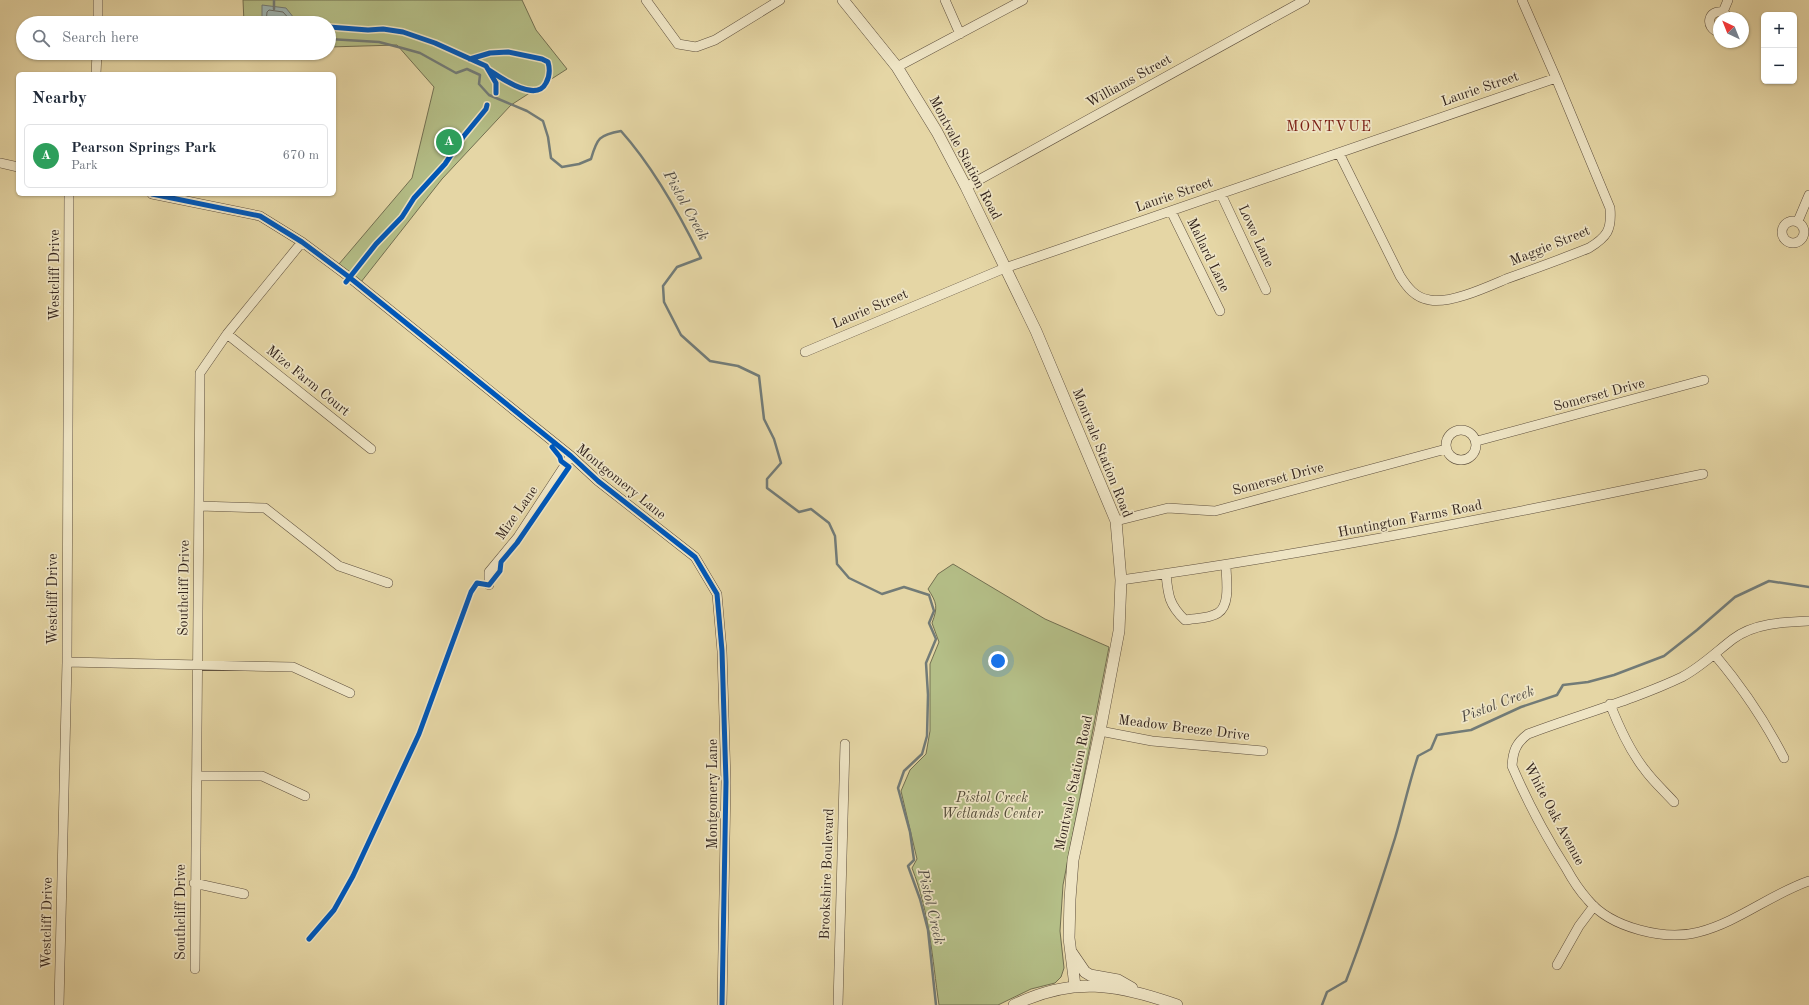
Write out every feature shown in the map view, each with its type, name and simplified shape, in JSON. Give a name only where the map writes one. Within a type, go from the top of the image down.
[{"type":"street","points":[[98,0],[98,16]]},
{"type":"street","points":[[646,0],[678,44],[696,47],[715,40],[780,0]]},
{"type":"street","name":"Montvale Station Road","points":[[843,0],[897,67],[937,132],[966,187],[1036,331],[1116,521],[1121,580],[1119,631],[1073,860],[1069,938],[1075,986]]},
{"type":"street","points":[[944,0],[960,34]]},
{"type":"street","points":[[897,67],[1023,0]]},
{"type":"street","name":"Williams Street","points":[[966,187],[1305,0]]},
{"type":"street","name":"Maggie Street","points":[[1339,153],[1400,276],[1409,290],[1421,298],[1440,301],[1467,294],[1589,248],[1601,241],[1608,232],[1611,221],[1610,208],[1522,0]]},
{"type":"street","points":[[1726,12],[1728,0]]},
{"type":"street","points":[[1713,14],[1710,18],[1710,25],[1713,29]]},
{"type":"street","points":[[96,72],[97,60]]},
{"type":"street","name":"Laurie Street","points":[[805,352],[1005,268],[1556,78]]},
{"type":"street","points":[[0,163],[16,167]]},
{"type":"street","name":"Lowe Lane","points":[[1221,194],[1266,290]]},
{"type":"street","points":[[1798,221],[1809,195]]},
{"type":"street","name":"Westcliff Drive","points":[[59,1005],[67,662],[69,196]]},
{"type":"street","name":"Montgomery Lane","points":[[162,196],[260,216],[302,242],[355,282],[570,456],[598,481],[695,557],[717,594],[722,651],[726,782],[722,1005]]},
{"type":"street","name":"Mallard Lane","points":[[1172,211],[1220,311]]},
{"type":"street","name":"Southcliff Drive","points":[[195,969],[194,883],[197,776],[200,373],[227,334],[302,242]]},
{"type":"street","name":"Mize Farm Court","points":[[227,334],[370,449]]},
{"type":"street","name":"Somerset Drive","points":[[1477,442],[1704,380]]},
{"type":"street","points":[[1458,430],[1466,430],[1470,432],[1473,434],[1477,442],[1476,450],[1472,456],[1465,460],[1457,460],[1450,456],[1446,449],[1446,441],[1450,434],[1458,430]]},
{"type":"street","name":"Somerset Drive","points":[[1116,521],[1168,508],[1215,511],[1446,449]]},
{"type":"street","name":"Mize Lane","points":[[489,585],[489,572],[518,537],[570,456]]},
{"type":"street","name":"Huntington Farms Road","points":[[1121,580],[1226,565],[1351,544],[1703,474]]},
{"type":"street","points":[[199,506],[266,508],[338,566],[388,583]]},
{"type":"street","points":[[1166,574],[1168,592],[1174,610],[1185,620],[1206,617],[1219,612],[1225,603],[1226,565]]},
{"type":"street","name":"White Oak Avenue","points":[[1809,621],[1777,623],[1753,629],[1734,638],[1715,655],[1684,676],[1655,689],[1528,734],[1519,741],[1513,755],[1512,766],[1551,845],[1588,901],[1605,914],[1632,928],[1652,933],[1679,934],[1699,932],[1729,920],[1795,886],[1809,881]]},
{"type":"street","points":[[1715,655],[1735,679],[1769,729],[1784,758]]},
{"type":"street","points":[[67,662],[294,667],[350,693]]},
{"type":"street","points":[[1610,704],[1621,731],[1634,755],[1645,770],[1674,802]]},
{"type":"street","name":"Meadow Breeze Drive","points":[[1100,731],[1152,741],[1263,751]]},
{"type":"street","name":"Brookshire Boulevard","points":[[838,1005],[846,744]]},
{"type":"street","points":[[197,776],[262,776],[305,796]]},
{"type":"street","points":[[194,883],[244,894]]},
{"type":"street","points":[[1557,965],[1579,926],[1594,906]]},
{"type":"street","points":[[1071,951],[1085,972],[1090,975],[1118,980],[1139,993]]},
{"type":"street","points":[[1014,1005],[1035,995],[1055,989],[1075,986],[1115,988],[1139,993],[1177,1005]]},
{"type":"green space","points":[[243,0],[522,0],[536,30],[567,69],[511,105],[442,179],[361,282],[339,264],[412,178],[434,87],[397,45],[336,47],[336,16],[244,16]]},
{"type":"green space","name":"Pistol Creek Wetlands Center","points":[[953,564],[1045,619],[1109,647],[1063,885],[1060,931],[1064,968],[1061,977],[1055,983],[1031,989],[998,1005],[939,1005],[927,919],[912,868],[917,859],[901,791],[910,770],[926,754],[930,731],[930,664],[939,642],[932,623],[936,605],[928,589],[938,574]]},
{"type":"water","points":[[262,5],[286,8],[292,16],[262,16]]},
{"type":"waterway","name":"Pistol Creek","points":[[274,0],[274,9]]},
{"type":"waterway","name":"Pistol Creek","points":[[336,39],[379,42],[420,53],[456,73],[467,69],[480,75],[479,84],[489,95],[527,111],[543,121],[548,137],[551,158],[562,167],[579,164],[591,159],[597,142],[603,136],[621,131],[655,176],[684,224],[701,258],[677,267],[663,286],[664,302],[681,335],[710,361],[738,366],[759,376],[764,419],[774,439],[781,463],[767,479],[767,488],[799,512],[811,509],[829,523],[835,536],[837,564],[849,578],[882,594],[904,587],[929,595],[934,611],[929,623],[936,639],[926,663],[928,695],[927,736],[922,754],[904,771],[898,788],[910,832],[914,860],[908,866],[920,899],[928,930],[936,1005]]},
{"type":"waterway","name":"Pistol Creek","points":[[1322,1005],[1327,992],[1346,981],[1398,828],[1418,756],[1431,749],[1437,735],[1471,730],[1521,707],[1557,695],[1563,685],[1588,682],[1614,675],[1664,656],[1735,597],[1769,581],[1809,587]]},
{"type":"cycle path","points":[[336,28],[368,30],[383,29],[403,32],[435,43],[486,66],[496,83],[496,93]]},
{"type":"cycle path","points":[[470,59],[490,53],[508,52],[542,59],[548,62],[549,67],[546,83],[541,89],[535,91],[518,87],[489,70]]},
{"type":"cycle path","points":[[346,282],[376,244],[402,217],[414,198],[445,164],[463,137],[486,109],[487,105]]},
{"type":"cycle path","points":[[162,196],[260,216],[302,242],[349,277],[571,456],[598,481],[695,557],[717,594],[722,651],[726,782],[722,1005]]},
{"type":"cycle path","points":[[309,939],[334,910],[353,876],[419,734],[471,592],[477,583],[489,585],[500,571],[501,562],[517,543],[569,467],[561,461],[560,457],[552,447]]},
{"type":"place","name":"Pearson Springs Park","points":[[449,142]]},
{"type":"district","name":"MONTVUE","points":[[1329,127]]}]
